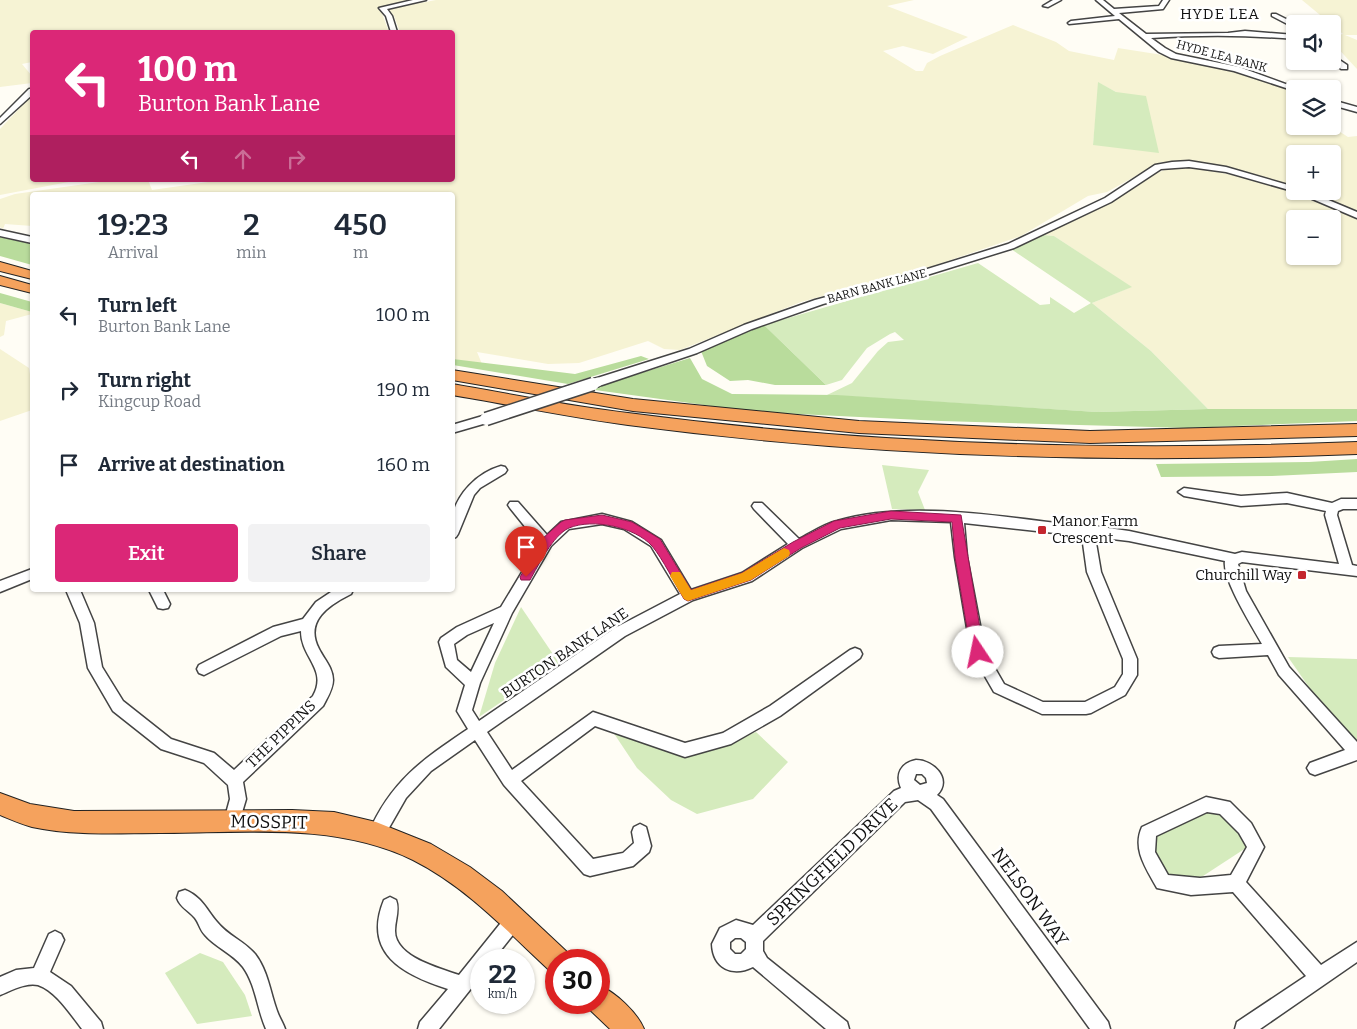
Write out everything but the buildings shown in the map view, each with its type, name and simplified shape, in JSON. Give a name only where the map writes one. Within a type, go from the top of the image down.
[{"type":"highway","points":[[0,266],[30,274]]},
{"type":"highway","points":[[0,280],[30,288]]},
{"type":"highway","points":[[455,375],[633,405],[859,427],[1090,436],[1357,430]]},
{"type":"highway","points":[[455,389],[627,418],[866,443],[1092,454],[1256,453],[1357,448]]},
{"type":"highway","name":"MOSSPIT","points":[[0,804],[30,815],[74,822],[232,822],[259,820],[310,822],[334,824],[376,834],[422,852],[461,876],[488,895],[545,949]]},
{"type":"highway","points":[[610,1010],[630,1029]]},
{"type":"street","points":[[393,30],[389,16],[382,8],[423,0]]},
{"type":"street","points":[[1046,6],[1058,0]]},
{"type":"street","name":"HYDE LEA BANK","points":[[1099,0],[1160,49],[1174,56],[1236,69],[1286,86]]},
{"type":"street","points":[[1113,12],[1161,8],[1166,0]]},
{"type":"street","points":[[1274,15],[1286,21]]},
{"type":"street","points":[[1071,23],[1120,17]]},
{"type":"street","points":[[1143,36],[1245,33],[1286,36]]},
{"type":"street","points":[[0,122],[30,92]]},
{"type":"street","points":[[1341,105],[1357,110]]},
{"type":"street","name":"BARN BANK LANE","points":[[455,428],[693,351],[748,327],[819,302],[911,277],[1011,246],[1108,200],[1165,165],[1193,165],[1236,173],[1286,187]]},
{"type":"street","points":[[1321,200],[1357,215]]},
{"type":"street","points":[[0,233],[30,240]]},
{"type":"street","points":[[455,527],[469,493],[476,485],[501,470]]},
{"type":"street","points":[[1184,492],[1241,501],[1287,498],[1333,508],[1341,504],[1357,504]]},
{"type":"street","points":[[514,504],[546,542]]},
{"type":"street","points":[[758,506],[797,545]]},
{"type":"street","points":[[1333,508],[1332,515],[1352,570]]},
{"type":"street","name":"BURTON BANK LANE","points":[[376,834],[400,793],[426,766],[478,732],[620,632],[688,596],[747,577],[797,545],[838,524],[891,515],[957,518],[1088,530],[1128,536],[1224,555],[1235,559],[1242,557],[1352,570]]},
{"type":"street","points":[[957,518],[961,557],[978,652],[999,688],[1042,708],[1086,708],[1120,691],[1130,675],[1130,659],[1094,572],[1088,530]]},
{"type":"street","points":[[640,832],[643,846],[626,860],[590,868],[510,780],[464,711],[474,683],[506,612],[546,542],[565,525],[602,519],[628,526],[656,542],[688,596]]},
{"type":"street","points":[[1235,559],[1231,562],[1231,568],[1240,592],[1270,649],[1300,691],[1357,753],[1315,768]]},
{"type":"street","points":[[0,587],[30,575]]},
{"type":"street","points":[[75,592],[87,623],[95,668],[118,706],[166,744],[209,758],[234,780],[238,799],[232,822]]},
{"type":"street","points":[[157,592],[164,604]]},
{"type":"street","points":[[204,668],[278,631],[307,624],[314,612],[324,603],[343,592]]},
{"type":"street","points":[[474,683],[451,663],[446,642],[462,631],[506,612]]},
{"type":"street","name":"THE PIPPINS","points":[[234,780],[318,701],[325,688],[325,674],[311,648],[307,635],[307,624]]},
{"type":"street","points":[[1220,652],[1270,649]]},
{"type":"street","points":[[510,780],[592,719],[685,750],[726,740],[775,712],[855,654]]},
{"type":"street","name":"SPRINGFIELD DRIVE","points":[[840,1029],[761,964],[754,946],[758,932],[900,796],[907,793],[919,793]]},
{"type":"street","name":"NELSON WAY","points":[[919,793],[937,804],[1101,1029]]},
{"type":"street","points":[[1206,804],[1224,807],[1245,828],[1256,847],[1236,883],[1208,888],[1189,887],[1163,882],[1146,854],[1148,832],[1206,804]]},
{"type":"street","points":[[1236,883],[1319,977]]},
{"type":"street","points":[[185,898],[200,912],[210,929],[237,948],[250,961],[258,976],[269,1015],[276,1029]]},
{"type":"street","points":[[390,906],[386,936],[397,955],[416,969],[463,985]]},
{"type":"street","points":[[491,949],[514,920]]},
{"type":"street","points":[[39,976],[55,940]]},
{"type":"street","points":[[1244,1029],[1357,951]]},
{"type":"street","points":[[0,986],[16,979],[39,976],[65,992],[94,1029]]},
{"type":"street","points":[[427,1029],[470,976]]},
{"type":"shaded area","points":[[0,0],[417,0],[380,8],[388,30],[30,30],[30,62],[22,64],[30,74],[30,83],[0,87]]},
{"type":"shaded area","points":[[436,0],[914,0],[887,6],[968,37],[933,54],[903,46],[883,51],[916,71],[923,71],[927,63],[940,56],[1013,25],[1056,42],[1069,51],[1114,60],[1118,48],[1169,56],[1235,71],[1286,89],[1286,135],[1341,135],[1341,132],[1348,137],[1357,136],[1357,210],[1355,212],[1326,200],[1341,200],[1341,145],[1286,145],[1286,184],[1261,176],[1207,164],[1161,162],[1107,192],[1088,196],[1021,236],[936,265],[801,302],[680,350],[664,349],[648,341],[579,363],[548,364],[477,352],[482,364],[455,359],[455,192],[30,192],[30,226],[5,224],[3,229],[0,227],[0,199],[15,194],[99,182],[149,182],[152,190],[208,182],[455,182],[455,30],[399,30],[394,16],[388,9]],"holes":[[[1099,83],[1116,92],[1093,145]]]},
{"type":"shaded area","points":[[1302,0],[1357,0],[1357,35],[1345,35],[1357,40],[1357,69],[1341,52],[1341,34],[1343,34],[1341,32],[1341,15],[1320,15]]},
{"type":"shaded area","points":[[30,97],[30,182],[68,182],[0,195],[0,129]]},
{"type":"shaded area","points":[[1172,167],[1196,168],[1272,185],[1286,190],[1286,200],[1311,200],[1336,210],[1286,210],[1286,265],[1341,265],[1341,212],[1357,218],[1357,409],[1208,409],[1151,351],[1092,303],[1131,287],[1054,236],[1043,235],[1114,201],[1157,173]]},
{"type":"shaded area","points":[[0,303],[30,311],[30,315],[6,321],[4,335],[0,337]]},
{"type":"shaded area","points":[[0,349],[29,368],[30,411],[0,421]]},
{"type":"green space","points":[[1098,82],[1116,92],[1146,96],[1159,153],[1093,145]]},
{"type":"green space","points":[[1043,235],[1054,236],[1132,287],[1092,303],[1151,351],[1208,409],[1097,412],[827,395],[852,383],[878,351],[888,342],[904,340],[895,332],[890,334],[867,348],[842,380],[826,385],[764,325],[978,263],[1040,305],[1050,304],[1050,297],[1074,313],[1091,303],[1011,249]]},
{"type":"green space","points":[[0,237],[30,244],[30,264],[0,256]]},
{"type":"green space","points":[[0,293],[30,301],[30,311],[0,303]]},
{"type":"green space","points":[[764,325],[826,385],[775,385],[748,380],[730,381],[707,366],[701,351]]},
{"type":"green space","points":[[641,356],[649,359],[568,384],[455,365],[455,359],[575,374]]},
{"type":"green space","points":[[690,358],[702,379],[732,394],[837,395],[1097,412],[1208,409],[1357,409],[1357,421],[1188,428],[941,421],[755,412],[595,390],[599,386]]},
{"type":"green space","points":[[1357,459],[1357,472],[1272,476],[1161,477],[1156,464],[1309,462]]},
{"type":"green space","points":[[882,465],[929,470],[918,492],[925,510],[892,509]]},
{"type":"green space","points":[[521,607],[559,663],[479,717],[495,663]]},
{"type":"green space","points":[[1288,657],[1357,659],[1357,741],[1320,703]]},
{"type":"green space","points":[[611,729],[685,750],[704,752],[756,732],[788,762],[753,799],[697,814],[671,800],[637,768]]},
{"type":"green space","points":[[1206,804],[1225,812],[1249,846],[1203,876],[1181,882],[1167,879],[1154,856],[1152,837]]},
{"type":"green space","points":[[200,953],[223,962],[245,995],[252,1016],[197,1024],[165,973]]},
{"type":"slow traffic","points":[[676,576],[688,596],[747,577],[784,553]]},
{"type":"place","name":"Manor Farm Crescent","points":[[1042,530]]},
{"type":"place","name":"Churchill Way","points":[[1302,575]]},
{"type":"district","name":"HYDE LEA","points":[[1220,14]]},
{"type":"route","points":[[526,577],[546,542],[565,525],[602,519],[628,526],[656,542],[688,596],[747,577],[797,545],[838,524],[891,515],[957,518],[961,557],[978,652]]}]
